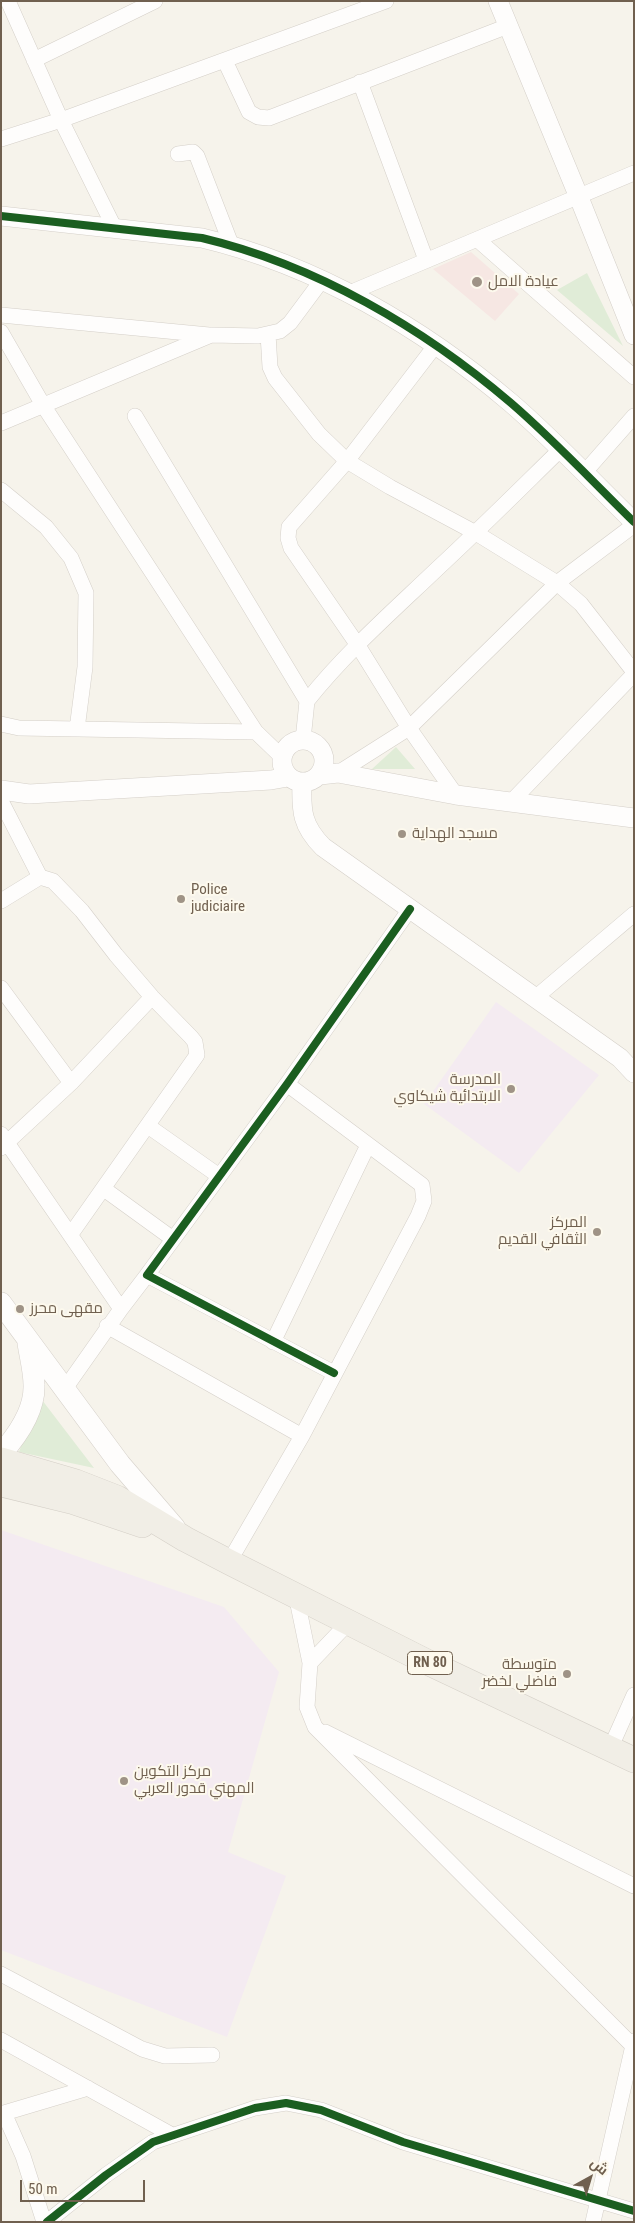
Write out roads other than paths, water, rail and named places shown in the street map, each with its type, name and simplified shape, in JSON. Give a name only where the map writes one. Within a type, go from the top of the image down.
[{"type":"main road","points":[[1,1303],[120,1464],[185,1539]]},
{"type":"main road","points":[[1,1454],[20,1431],[32,1400],[34,1386],[28,1340]]},
{"type":"main road","name":"RN 80","points":[[1,1460],[76,1482],[117,1498],[185,1539],[229,1562],[634,1760]]},
{"type":"main road","name":"RN 80","points":[[1,1484],[71,1501],[185,1539]]},
{"type":"street","points":[[8,1],[61,120],[114,227]]},
{"type":"street","points":[[34,60],[155,1]]},
{"type":"street","points":[[1,139],[61,120],[386,1]]},
{"type":"street","points":[[498,1],[634,335]]},
{"type":"street","points":[[225,61],[249,112],[258,118],[269,118],[508,26]]},
{"type":"street","points":[[360,82],[426,260]]},
{"type":"street","points":[[178,154],[194,152],[197,156],[231,244]]},
{"type":"street","points":[[348,294],[478,240],[578,195],[634,173]]},
{"type":"street","points":[[1,216],[202,238],[231,244],[322,280],[384,312],[481,378],[561,449],[634,524],[557,583],[409,728],[329,774],[315,780],[251,781],[29,794],[1,790]]},
{"type":"street","points":[[478,240],[634,377]]},
{"type":"street","points":[[1,315],[211,335],[240,337],[268,334],[280,330],[290,323],[322,280]]},
{"type":"street","points":[[1,332],[43,406],[256,732],[282,757],[284,771],[295,780],[306,826],[314,838],[323,848],[632,1068]]},
{"type":"street","points":[[268,334],[270,367],[275,378],[319,434],[347,461],[390,487],[476,533],[557,583],[581,604],[634,673],[511,802]]},
{"type":"street","points":[[1,423],[211,335]]},
{"type":"street","points":[[435,346],[347,461],[289,527],[288,538],[291,548],[358,644],[409,728],[456,795]]},
{"type":"street","points":[[135,416],[307,701]]},
{"type":"street","points":[[584,473],[634,416]]},
{"type":"street","points":[[303,740],[307,701],[327,675],[561,449]]},
{"type":"street","points":[[1,490],[46,527],[71,558],[86,593],[85,667],[77,729]]},
{"type":"street","points":[[1,724],[19,728],[256,732]]},
{"type":"street","points":[[282,757],[290,745],[303,740],[316,744],[324,755],[329,774]]},
{"type":"street","points":[[329,774],[456,795],[634,818]]},
{"type":"street","points":[[1,801],[40,877],[53,881],[82,911],[116,955],[191,1037],[197,1049],[197,1055],[72,1234]]},
{"type":"street","points":[[1,901],[40,877]]},
{"type":"street","points":[[64,1390],[107,1326],[147,1275],[287,1084],[410,909]]},
{"type":"street","points":[[535,998],[634,914]]},
{"type":"street","points":[[1,988],[70,1084]]},
{"type":"street","points":[[121,1309],[72,1234],[3,1141],[70,1084],[152,996]]},
{"type":"street","points":[[229,1562],[302,1436],[418,1216],[424,1201],[422,1185],[287,1084]]},
{"type":"street","points":[[148,1126],[220,1176]]},
{"type":"street","points":[[273,1342],[368,1145]]},
{"type":"street","points":[[104,1189],[173,1239]]},
{"type":"street","points":[[147,1275],[334,1373]]},
{"type":"street","points":[[107,1326],[302,1436]]},
{"type":"street","points":[[296,1595],[310,1664],[307,1708],[315,1727],[633,2044],[593,2222]]},
{"type":"street","points":[[310,1664],[349,1622]]},
{"type":"street","points":[[610,1749],[634,1695]]},
{"type":"street","points":[[315,1727],[634,1886]]},
{"type":"street","points":[[1,1974],[142,2049],[165,2056],[212,2055]]},
{"type":"street","points":[[1,2040],[172,2135]]},
{"type":"street","points":[[88,2088],[3,2114],[23,2156],[46,2222],[133,2155],[153,2142],[255,2108],[286,2103],[321,2110],[403,2142],[634,2211]]},
{"type":"place","name":"عيادة الامل","points":[[477,282]]},
{"type":"place","name":"مسجد الهداية","points":[[402,834]]},
{"type":"place","name":"Police judiciaire","points":[[181,899]]},
{"type":"place","name":"المدرسة الابتدائية شيكاوي","points":[[511,1089]]},
{"type":"place","name":"المركز الثقافي القديم","points":[[597,1232]]},
{"type":"place","name":"مقهى محرز","points":[[20,1309]]},
{"type":"place","name":"متوسطة فاضلي لخضر","points":[[567,1674]]},
{"type":"place","name":"مركز التكوين المهني قدور العربي","points":[[124,1781]]}]
